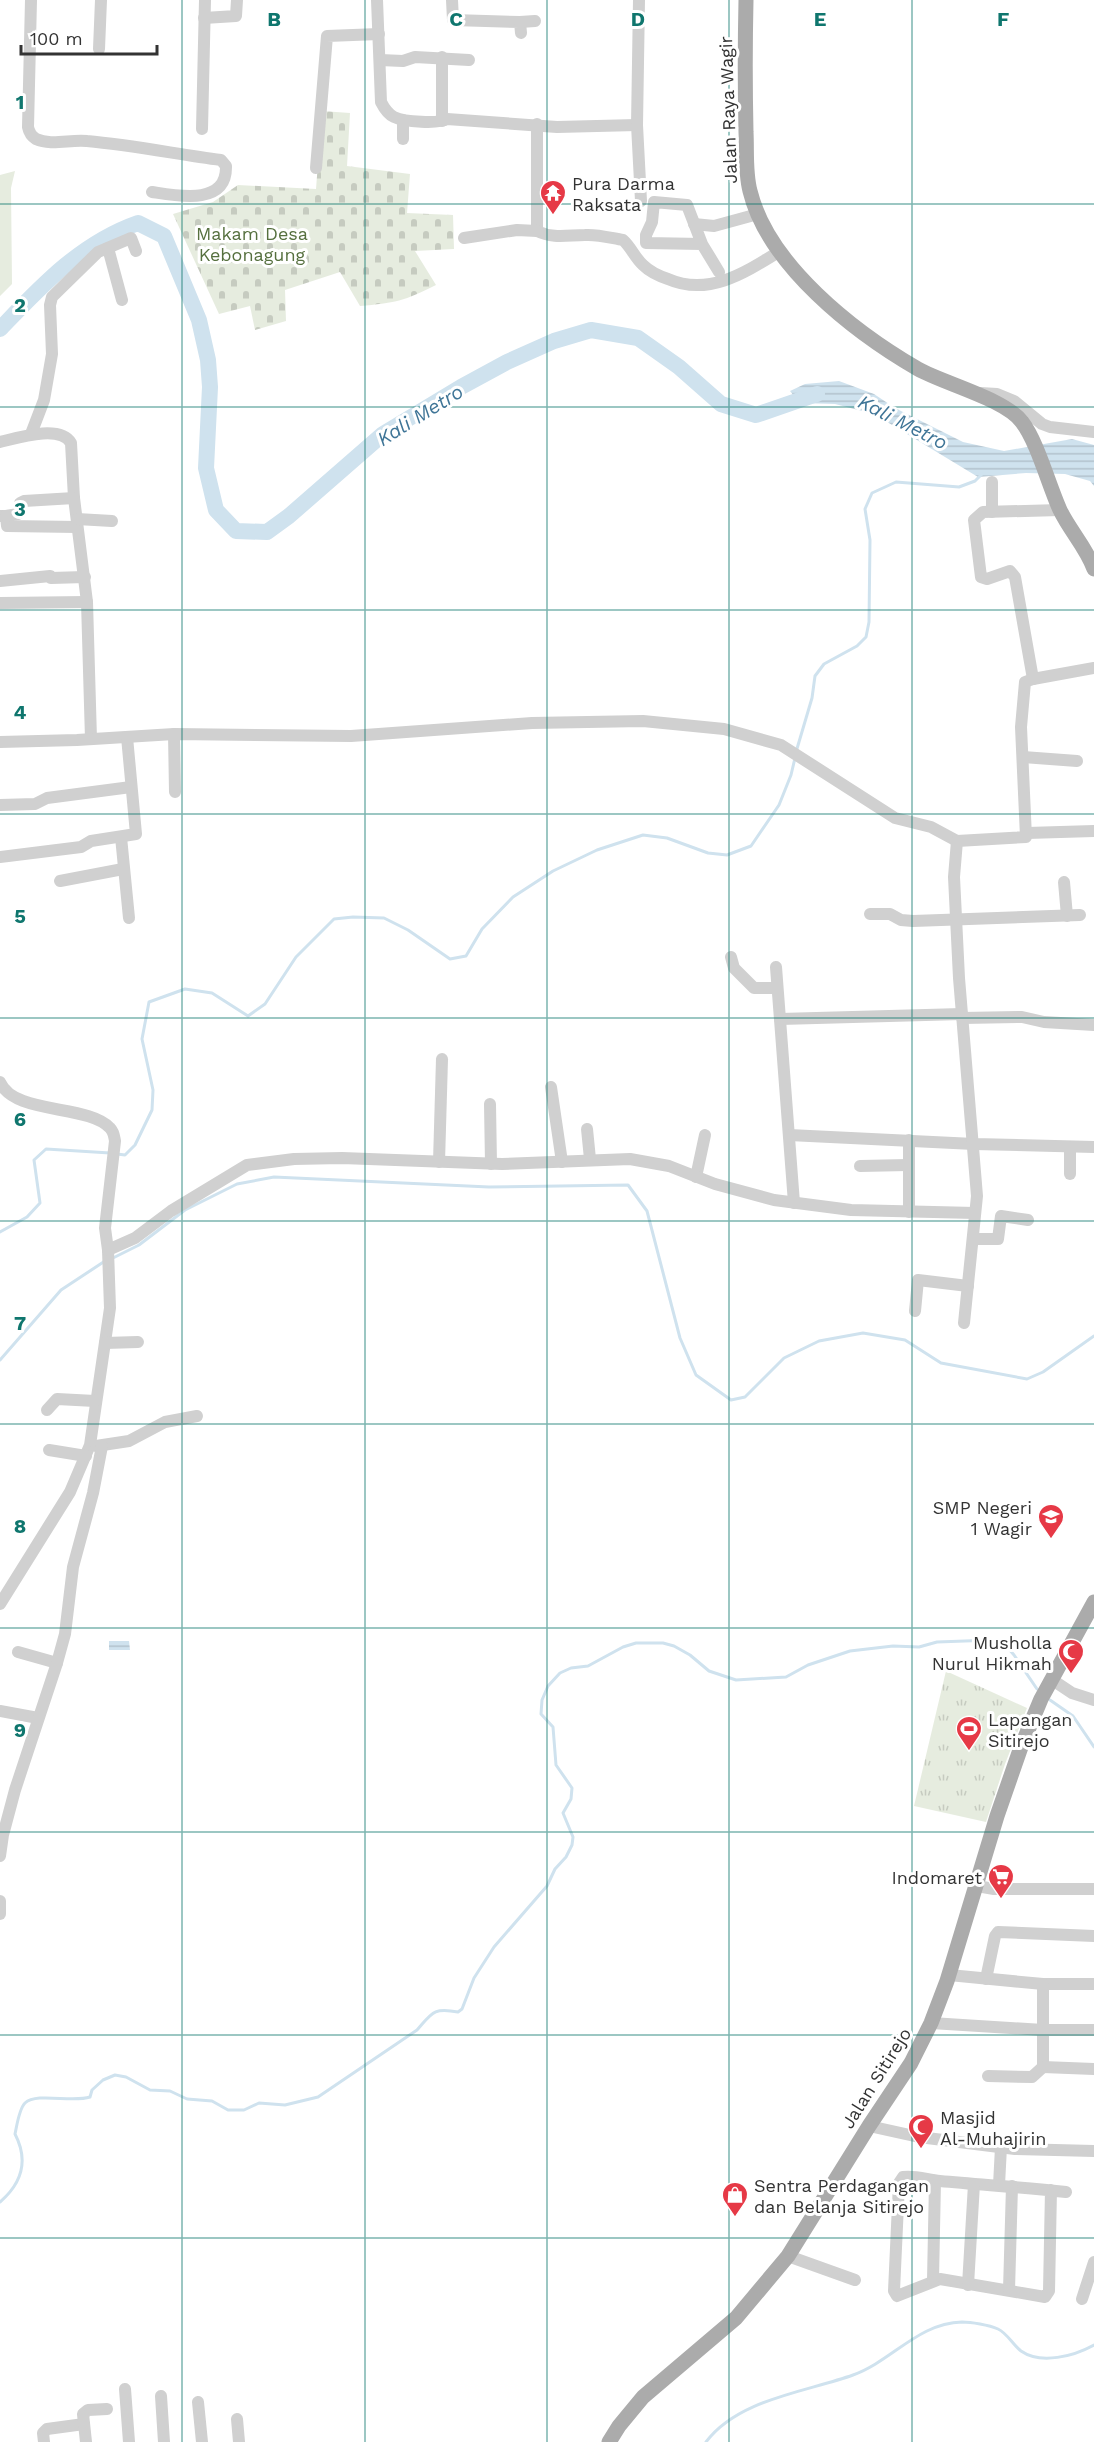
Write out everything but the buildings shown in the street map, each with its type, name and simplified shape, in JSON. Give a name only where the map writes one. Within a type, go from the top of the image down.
[{"type":"main road","name":"Jalan Raya Wagir","points":[[746,0],[744,64],[747,179],[758,214],[780,251],[820,298],[860,331],[931,376],[1011,412],[1022,422],[1060,510],[1084,548],[1094,569]]},
{"type":"main road","name":"Jalan Sitirejo","points":[[609,2442],[619,2426],[644,2397],[736,2318],[788,2256],[911,2063],[931,2023],[948,1978],[997,1816],[1021,1747],[1051,1679],[1094,1602]]},
{"type":"street","points":[[31,0],[28,128],[35,139],[84,140],[136,146],[221,160],[226,166],[221,186],[199,196],[190,198],[152,192]]},
{"type":"street","points":[[99,49],[101,0]]},
{"type":"street","points":[[202,129],[205,0]]},
{"type":"street","points":[[204,18],[236,16],[237,0]]},
{"type":"street","points":[[377,0],[381,102],[389,114],[403,120],[442,121],[447,118],[557,127],[637,125]]},
{"type":"street","points":[[452,0],[452,18],[455,21],[521,27],[535,21]]},
{"type":"street","points":[[639,0],[637,125],[641,201]]},
{"type":"street","points":[[316,168],[327,36],[379,34]]},
{"type":"street","points":[[380,60],[403,61],[415,57],[469,60]]},
{"type":"street","points":[[442,57],[442,121]]},
{"type":"street","points":[[403,120],[403,139]]},
{"type":"street","points":[[537,124],[537,231]]},
{"type":"street","points":[[719,272],[698,234],[687,205],[654,202],[652,222],[646,235],[646,243],[698,234],[714,226],[758,214]]},
{"type":"street","points":[[464,238],[517,230],[537,231],[549,236],[587,234],[623,240],[644,267],[675,282],[689,285],[717,284],[744,272],[780,251]]},
{"type":"street","points":[[32,434],[44,400],[51,354],[50,305],[52,297],[91,257],[131,238],[136,251]]},
{"type":"street","points":[[108,248],[122,300]]},
{"type":"street","points":[[40,314],[51,332]]},
{"type":"street","points":[[970,392],[997,394],[1014,401],[1042,424],[1050,427],[1094,432]]},
{"type":"street","points":[[0,442],[32,434],[62,435],[69,440],[87,602],[91,739]]},
{"type":"street","points":[[992,482],[992,512]]},
{"type":"street","points":[[74,498],[24,501],[20,503],[18,514],[3,516],[7,526],[112,521]]},
{"type":"street","points":[[1033,679],[1013,573],[1010,571],[983,580],[980,574],[974,520],[978,514],[992,512],[1060,510]]},
{"type":"street","points":[[0,581],[50,576],[51,578],[85,577]]},
{"type":"street","points":[[0,603],[87,602]]},
{"type":"street","points":[[0,742],[174,734],[351,736],[532,723],[643,722],[724,729],[781,746],[895,818],[922,824],[957,841],[1025,837],[1027,833],[1021,728],[1025,684],[1028,680],[1094,669]]},
{"type":"street","points":[[174,734],[175,792]]},
{"type":"street","points":[[0,857],[81,848],[91,841],[136,834],[127,737]]},
{"type":"street","points":[[1023,757],[1077,761]]},
{"type":"street","points":[[0,805],[35,804],[47,798],[131,787]]},
{"type":"street","points":[[1027,833],[1094,831]]},
{"type":"street","points":[[121,837],[129,918]]},
{"type":"street","points":[[957,841],[954,877],[956,919],[977,1196],[964,1323]]},
{"type":"street","points":[[60,881],[123,869]]},
{"type":"street","points":[[1064,882],[1066,916]]},
{"type":"street","points":[[870,914],[890,914],[902,920],[913,921],[1080,915]]},
{"type":"street","points":[[731,957],[734,968],[754,988],[777,988]]},
{"type":"street","points":[[776,967],[794,1203]]},
{"type":"street","points":[[780,1019],[1010,1016],[1044,1022],[1094,1025]]},
{"type":"street","points":[[439,1162],[442,1059]]},
{"type":"street","points":[[0,1082],[6,1091],[26,1102],[83,1116],[104,1124],[113,1132],[115,1141],[105,1228],[110,1308],[95,1401],[93,1493],[73,1567],[64,1634],[57,1663],[1,1835],[0,1856]]},
{"type":"street","points":[[551,1087],[562,1162]]},
{"type":"street","points":[[490,1104],[491,1164]]},
{"type":"street","points":[[587,1129],[590,1159]]},
{"type":"street","points":[[696,1177],[705,1135]]},
{"type":"street","points":[[789,1135],[1094,1147]]},
{"type":"street","points":[[909,1140],[909,1212]]},
{"type":"street","points":[[1070,1147],[1070,1174]]},
{"type":"street","points":[[108,1257],[187,1201],[247,1165],[294,1159],[342,1158],[491,1164],[630,1159],[655,1162],[741,1192],[794,1203],[851,1210],[975,1213]]},
{"type":"street","points":[[860,1166],[908,1165]]},
{"type":"street","points":[[973,1239],[998,1239],[1001,1216],[1028,1220]]},
{"type":"street","points":[[915,1311],[918,1280],[968,1286]]},
{"type":"street","points":[[105,1342],[138,1342]]},
{"type":"street","points":[[47,1410],[57,1399],[95,1401]]},
{"type":"street","points":[[49,1450],[93,1449],[140,1437],[171,1420],[197,1416]]},
{"type":"street","points":[[0,1604],[70,1492],[93,1449]]},
{"type":"street","points":[[18,1652],[57,1663]]},
{"type":"street","points":[[1051,1679],[1071,1693],[1094,1700]]},
{"type":"street","points":[[0,1711],[38,1718]]},
{"type":"street","points":[[977,1886],[994,1889],[1094,1889]]},
{"type":"street","points":[[0,1901],[0,1914]]},
{"type":"street","points":[[986,1979],[995,1936],[998,1932],[1094,1936]]},
{"type":"street","points":[[948,1978],[982,1976],[986,1979],[1043,1984],[1094,1984]]},
{"type":"street","points":[[1043,1984],[1043,2067]]},
{"type":"street","points":[[931,2023],[1043,2030],[1094,2030]]},
{"type":"street","points":[[988,2076],[1032,2077],[1043,2067],[1094,2069]]},
{"type":"street","points":[[869,2126],[920,2137],[1000,2147],[1094,2151]]},
{"type":"street","points":[[999,2185],[1000,2147]]},
{"type":"street","points":[[1051,2190],[1049,2293],[1042,2297],[940,2279],[897,2296],[894,2291],[900,2180],[906,2176],[935,2181],[1012,2186],[1051,2190],[1066,2192]]},
{"type":"street","points":[[933,2280],[935,2181]]},
{"type":"street","points":[[968,2284],[974,2184]]},
{"type":"street","points":[[1009,2290],[1012,2186]]},
{"type":"street","points":[[788,2256],[855,2280]]},
{"type":"street","points":[[1082,2299],[1094,2262]]},
{"type":"street","points":[[125,2389],[129,2442]]},
{"type":"street","points":[[161,2396],[165,2442]]},
{"type":"street","points":[[198,2402],[202,2442]]},
{"type":"street","points":[[86,2442],[83,2414],[85,2411],[107,2409]]},
{"type":"street","points":[[237,2419],[238,2442]]},
{"type":"street","points":[[44,2442],[43,2433],[47,2429],[84,2424]]},
{"type":"green space","name":"Makam Desa Kebonagung","points":[[322,111],[350,113],[347,166],[410,174],[407,213],[453,215],[454,249],[415,251],[436,285],[416,295],[391,302],[360,306],[340,272],[285,290],[286,321],[255,330],[250,306],[219,314],[173,214],[213,202],[238,185],[316,189]]},
{"type":"green space","points":[[15,171],[11,188],[12,284],[0,296],[0,175]]},
{"type":"green space","name":"Lapangan Sitirejo","points":[[946,1671],[1027,1708],[986,1822],[914,1806]]},
{"type":"water","points":[[839,381],[874,394],[895,408],[963,442],[1004,451],[1072,439],[1094,445],[1094,486],[1090,481],[1065,474],[1026,473],[978,477],[874,414],[835,404],[800,403],[790,391],[805,384]]},
{"type":"water","points":[[109,1641],[129,1641],[130,1650],[109,1650]]},
{"type":"waterway","name":"Kali Metro","points":[[0,329],[63,267],[98,242],[138,223],[164,236],[199,320],[208,360],[210,387],[206,468],[216,510],[236,531],[267,532],[289,516],[383,434],[507,362],[554,341],[591,330],[638,338],[679,367],[721,404],[756,415],[817,394]]},
{"type":"waterway","points":[[796,752],[812,698],[815,676],[824,664],[857,646],[866,637],[869,622],[870,540],[865,509],[872,493],[896,482],[959,487],[975,481],[982,474]]},
{"type":"waterway","points":[[117,1154],[125,1155],[135,1145],[152,1110],[153,1090],[142,1039],[149,1002],[185,989],[212,993],[248,1016],[265,1004],[296,957],[334,919],[384,918],[408,930],[450,959],[466,956],[482,929],[513,897],[553,871],[597,850],[643,835],[667,838],[708,853],[727,855],[751,846],[779,805],[795,758]]},
{"type":"waterway","points":[[0,1232],[27,1217],[40,1203],[34,1160],[46,1149],[110,1153]]},
{"type":"waterway","points":[[111,1259],[139,1245],[185,1210],[237,1184],[274,1177],[489,1187],[628,1185],[647,1211],[680,1338],[696,1375],[731,1400],[745,1397],[784,1358],[819,1341],[863,1333],[905,1340],[941,1363],[1027,1379],[1043,1372],[1094,1336]]},
{"type":"waterway","points":[[0,1360],[61,1290],[105,1261]]},
{"type":"waterway","points":[[0,2202],[14,2187],[21,2171],[22,2153],[15,2134],[21,2109],[31,2100],[90,2097],[92,2090],[103,2080],[115,2075],[126,2077],[150,2090],[170,2091],[187,2099],[212,2101],[228,2110],[244,2110],[259,2103],[285,2105],[318,2097],[417,2030],[434,2013],[443,2010],[458,2012],[462,2009],[474,1978],[494,1947],[547,1886],[555,1869],[566,1857],[572,1845],[573,1837],[563,1813],[571,1799],[572,1788],[556,1765],[553,1727],[541,1714],[542,1700],[548,1686],[560,1673],[571,1668],[588,1666],[623,1647],[636,1643],[663,1643],[674,1646],[690,1655],[709,1671],[736,1680],[786,1677],[808,1665],[850,1651],[893,1646],[919,1647],[937,1642],[993,1640],[1008,1648],[1037,1689]]},
{"type":"waterway","points":[[1050,1700],[1073,1716],[1094,1747]]},
{"type":"waterway","points":[[706,2442],[720,2427],[754,2406],[853,2375],[867,2369],[918,2336],[946,2324],[966,2322],[994,2328],[1004,2333],[1021,2351],[1038,2358],[1077,2353],[1094,2345]]},
{"type":"place","name":"Pura Darma Raksata","points":[[553,216]]},
{"type":"place","name":"SMP Negeri 1 Wagir","points":[[1051,1540]]},
{"type":"place","name":"Musholla Nurul Hikmah","points":[[1071,1675]]},
{"type":"place","name":"Lapangan Sitirejo","points":[[969,1752]]},
{"type":"place","name":"Indomaret","points":[[1001,1900]]},
{"type":"place","name":"Masjid Al-Muhajirin","points":[[921,2150]]},
{"type":"place","name":"Sentra Perdagangan dan Belanja Sitirejo","points":[[735,2218]]}]
